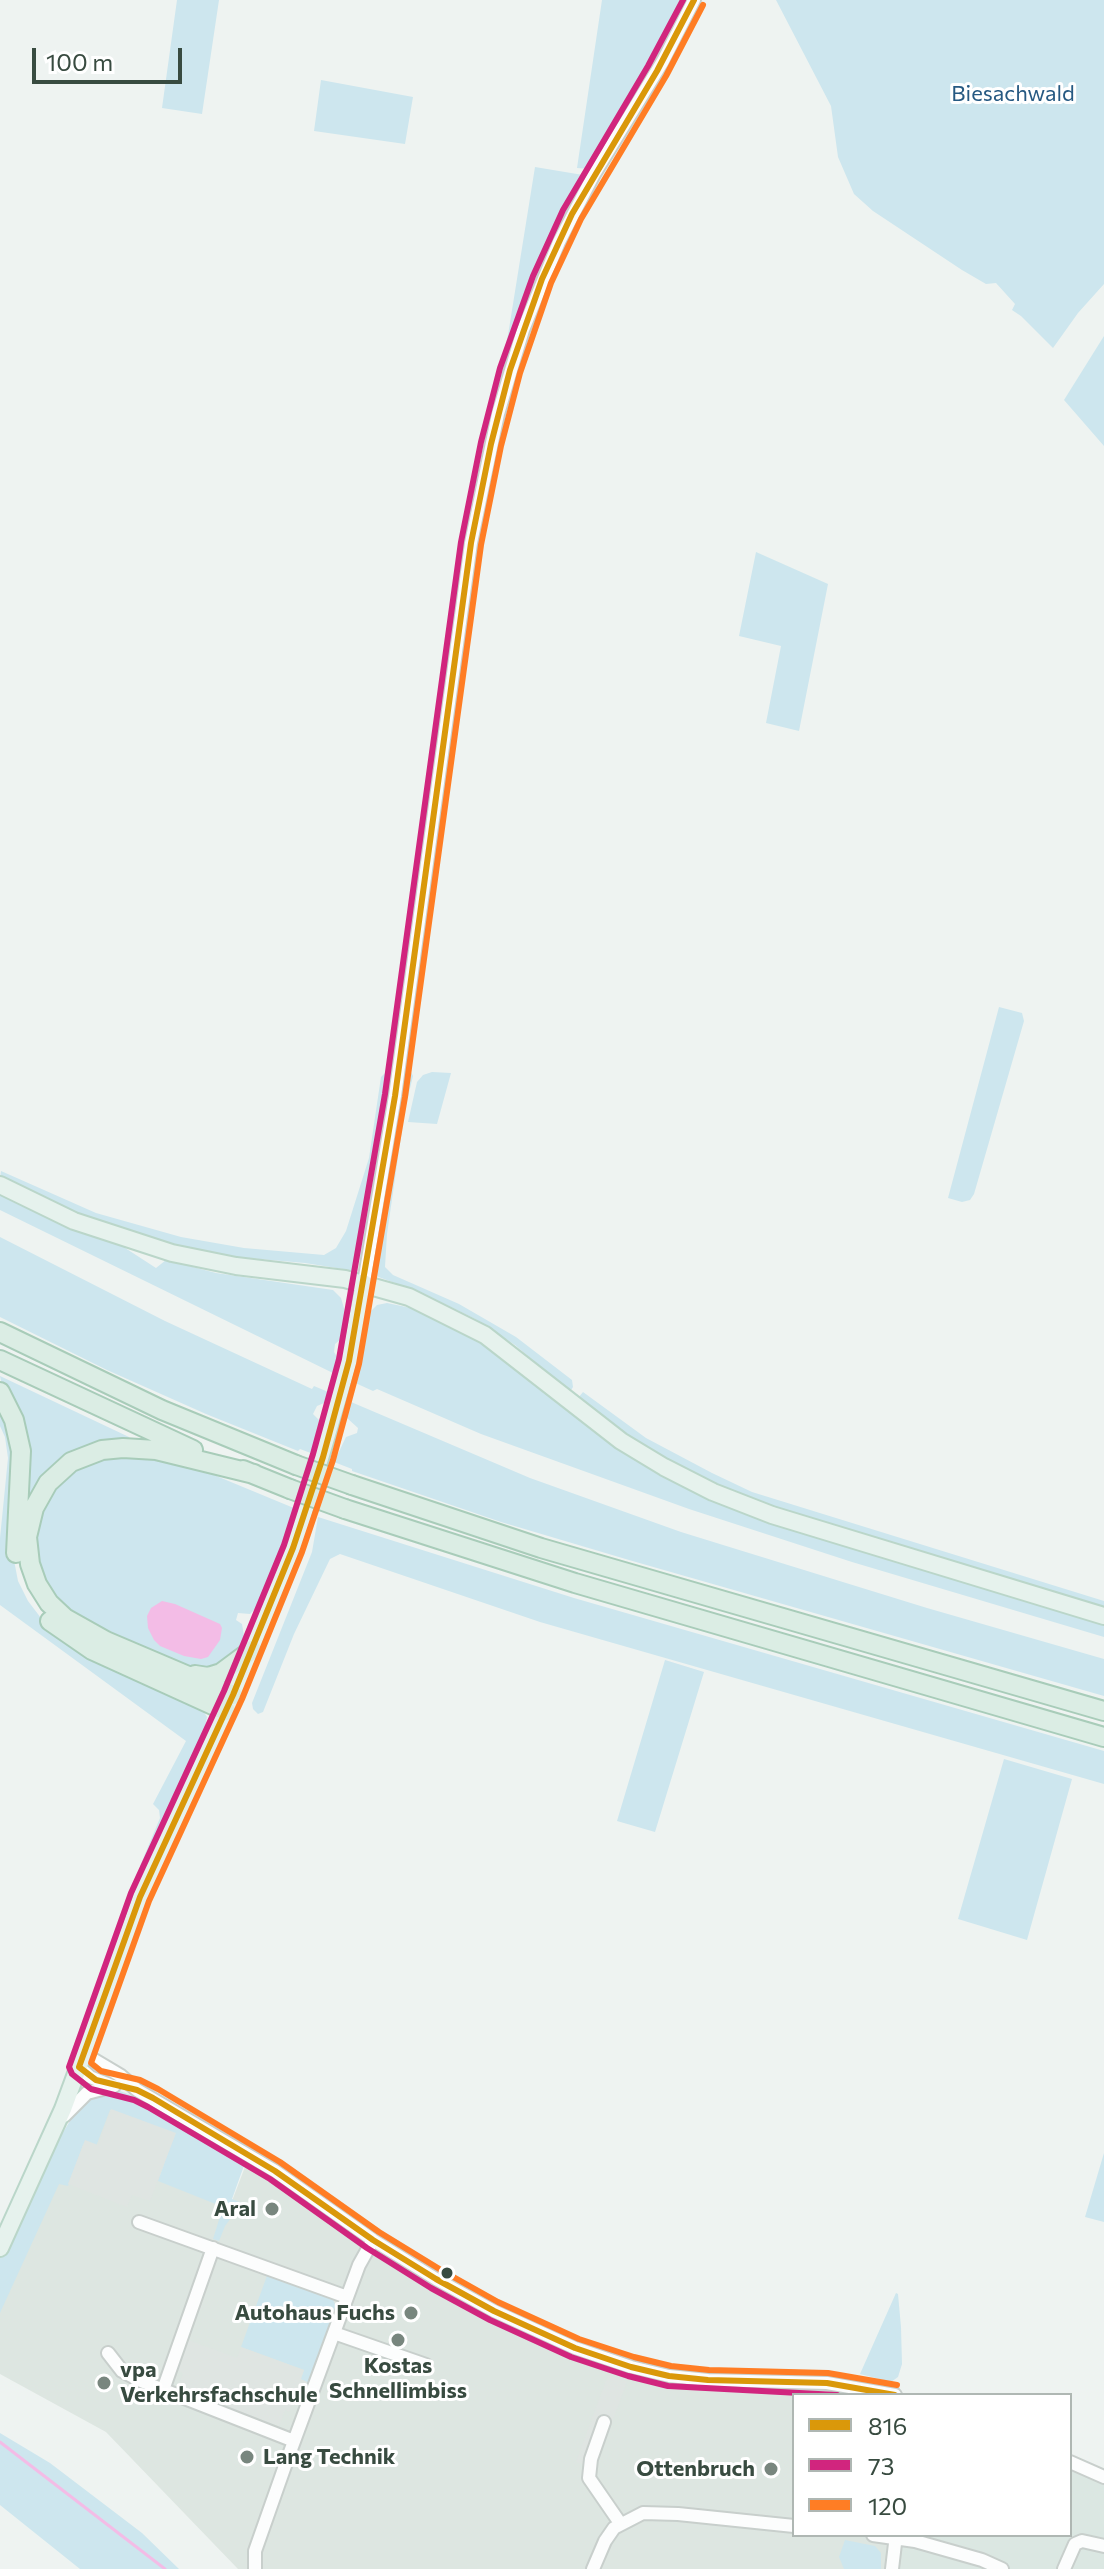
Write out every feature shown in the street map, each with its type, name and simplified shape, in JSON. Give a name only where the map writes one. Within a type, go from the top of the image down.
[{"type":"highway","points":[[0,1332],[162,1410],[352,1485],[554,1552],[1104,1711]]},
{"type":"highway","points":[[0,1360],[133,1424],[345,1509],[587,1587],[1104,1737]]},
{"type":"highway","points":[[0,1392],[19,1438],[22,1466],[16,1554],[24,1584],[35,1603],[56,1626],[84,1646],[230,1703]]},
{"type":"highway","points":[[230,1703],[188,1674],[89,1634],[70,1622],[53,1607],[40,1589],[29,1559],[27,1537],[34,1508],[48,1483],[66,1466],[86,1455],[108,1449],[156,1450],[254,1474]]},
{"type":"highway","points":[[188,1674],[208,1677],[221,1673],[252,1650]]},
{"type":"main road","points":[[0,1185],[74,1221],[181,1255],[236,1266],[312,1273],[364,1283],[418,1301],[485,1335],[621,1441],[713,1492],[772,1515],[1104,1616]]},
{"type":"main road","points":[[0,2248],[57,2124],[146,1884],[230,1703],[305,1514],[351,1356],[364,1283]]},
{"type":"street","points":[[364,1283],[395,1096],[471,543],[498,414],[523,330],[559,242],[605,155],[663,61],[694,0]]},
{"type":"street","points":[[81,2060],[90,2077],[137,2090]]},
{"type":"street","points":[[81,2060],[121,2076],[137,2090],[275,2171],[373,2240],[436,2279],[494,2311],[575,2348],[622,2365],[688,2378],[827,2383],[884,2393]]},
{"type":"street","points":[[57,2124],[87,2093],[114,2086]]},
{"type":"street","points":[[139,2222],[347,2297]]},
{"type":"street","points":[[255,2569],[255,2551],[294,2441],[359,2265],[373,2240]]},
{"type":"street","points":[[163,2390],[213,2248]]},
{"type":"street","points":[[334,2333],[426,2365]]},
{"type":"street","points":[[108,2353],[122,2371],[294,2441]]},
{"type":"street","points":[[604,2422],[591,2459],[589,2478],[620,2523]]},
{"type":"street","points":[[1072,2463],[1104,2477]]},
{"type":"street","points":[[593,2569],[605,2541],[620,2523],[651,2512],[792,2526]]},
{"type":"street","points":[[892,2569],[896,2537]]},
{"type":"street","points":[[900,2537],[997,2568]]},
{"type":"street","points":[[1064,2569],[1075,2544],[1082,2541],[1104,2546]]},
{"type":"shaded area","points":[[162,1601],[220,1624],[220,1640],[208,1657],[184,1656],[160,1646],[154,1640],[147,1616],[151,1608]]},
{"type":"shaded area","points":[[94,2095],[179,2126],[160,2176],[232,2201],[248,2159],[373,2240],[522,2324],[669,2376],[799,2381],[881,2393],[792,2393],[792,2537],[896,2537],[892,2569],[238,2569],[106,2432],[0,2374],[0,2302]]},
{"type":"shaded area","points":[[111,2109],[176,2133],[150,2201],[132,2195],[127,2207],[68,2184],[85,2140],[98,2145]]},
{"type":"shaded area","points":[[188,2340],[237,2358],[241,2347],[304,2370],[301,2379],[307,2382],[304,2390],[298,2388],[289,2412],[285,2410],[279,2426],[177,2388],[183,2373],[177,2370]]},
{"type":"shaded area","points":[[608,2375],[627,2382],[607,2437],[596,2433],[585,2465],[576,2462]]},
{"type":"shaded area","points":[[1072,2463],[1104,2477],[1104,2569],[892,2569],[896,2537],[1072,2537]]},
{"type":"green space","points":[[177,0],[219,0],[202,114],[162,108]]},
{"type":"green space","points":[[602,0],[688,0],[648,75],[590,169],[577,168]]},
{"type":"green space","name":"Biesachwald","points":[[776,0],[1104,0],[1104,284],[1053,348],[1012,310],[1015,304],[996,283],[986,284],[962,270],[873,211],[854,194],[838,157],[831,106]]},
{"type":"green space","points":[[321,80],[413,97],[405,144],[314,131]]},
{"type":"green space","points":[[535,167],[583,175],[585,179],[527,303],[488,434],[482,438],[508,335]]},
{"type":"green space","points":[[1104,336],[1104,446],[1064,400]]},
{"type":"green space","points":[[756,552],[828,584],[799,731],[766,723],[781,646],[739,636]]},
{"type":"green space","points":[[999,1007],[1022,1013],[1024,1021],[974,1194],[970,1200],[962,1202],[948,1198]]},
{"type":"green space","points":[[388,1070],[392,1075],[390,1093],[365,1245],[355,1271],[225,1256],[176,1247],[95,1222],[0,1178],[1,1171],[96,1213],[181,1237],[244,1248],[324,1255],[336,1248],[346,1231],[369,1158],[381,1077]]},
{"type":"green space","points":[[411,1072],[413,1076],[405,1109],[385,1267],[393,1275],[459,1304],[516,1337],[572,1380],[570,1392],[515,1345],[475,1319],[424,1294],[376,1276],[379,1234],[403,1076]]},
{"type":"green space","points":[[451,1073],[437,1124],[408,1122],[417,1082],[423,1075]]},
{"type":"green space","points":[[0,1192],[119,1244],[156,1268],[166,1260],[216,1273],[333,1290],[341,1298],[346,1315],[345,1336],[335,1344],[334,1352],[339,1360],[337,1375],[0,1210]]},
{"type":"green space","points":[[0,1237],[165,1321],[312,1389],[314,1386],[333,1394],[331,1400],[317,1406],[313,1414],[323,1424],[316,1455],[298,1451],[206,1414],[0,1317]]},
{"type":"green space","points":[[387,1303],[411,1308],[434,1318],[491,1349],[649,1466],[1104,1623],[1104,1637],[852,1562],[689,1509],[481,1434],[377,1389],[373,1391],[351,1381],[370,1312],[377,1305]]},
{"type":"green space","points":[[0,1376],[129,1437],[130,1441],[94,1447],[28,1511]]},
{"type":"green space","points":[[583,1392],[646,1438],[752,1492],[1104,1601],[1104,1609],[812,1521],[731,1493],[644,1449],[578,1398]]},
{"type":"green space","points":[[344,1399],[530,1478],[681,1532],[1104,1659],[1104,1696],[501,1522],[352,1471],[334,1462],[346,1437],[357,1433],[358,1428],[339,1415]]},
{"type":"green space","points":[[0,1401],[16,1446],[12,1550],[18,1581],[28,1601],[44,1622],[202,1709],[207,1717],[202,1742],[141,1875],[140,1866],[160,1818],[159,1810],[153,1804],[186,1741],[0,1605],[0,1538],[8,1458],[0,1426]]},
{"type":"green space","points":[[114,1452],[185,1463],[301,1511],[280,1550],[256,1608],[250,1614],[238,1613],[236,1620],[242,1624],[244,1636],[237,1653],[220,1668],[193,1670],[92,1630],[48,1594],[32,1544],[41,1505],[67,1471]]},
{"type":"green space","points":[[318,1517],[574,1598],[1104,1751],[1104,1784],[540,1622],[340,1554],[330,1559],[294,1634],[263,1712],[258,1714],[252,1703],[312,1552]]},
{"type":"green space","points":[[665,1660],[704,1672],[655,1832],[617,1821]]},
{"type":"green space","points":[[1004,1759],[1072,1779],[1027,1940],[958,1919]]},
{"type":"green space","points":[[112,2088],[136,2097],[156,2112],[180,2122],[246,2160],[232,2199],[242,2203],[225,2226],[219,2241],[213,2239],[223,2207],[158,2181],[173,2138],[110,2110],[95,2149],[83,2145],[68,2186],[59,2184],[0,2313],[0,2257],[49,2156],[83,2099]]},
{"type":"green space","points":[[1104,2153],[1104,2222],[1085,2217]]},
{"type":"green space","points":[[268,2273],[331,2295],[336,2307],[301,2406],[292,2403],[298,2387],[307,2382],[300,2380],[304,2370],[241,2347]]},
{"type":"green space","points":[[896,2293],[902,2364],[898,2377],[891,2382],[860,2374]]},
{"type":"green space","points":[[0,2433],[50,2463],[142,2533],[179,2569],[80,2569],[0,2505]]},
{"type":"green space","points":[[845,2540],[875,2546],[881,2553],[881,2569],[844,2569],[839,2557]]},
{"type":"waterway","points":[[0,2442],[165,2569]]},
{"type":"transit line","name":"73","points":[[683,0],[563,210],[533,276],[500,368],[461,542],[385,1094],[339,1359],[284,1545],[224,1691],[131,1893],[69,2067],[72,2074],[91,2089],[134,2100],[148,2107],[270,2179],[367,2248],[431,2288],[490,2320],[571,2357],[668,2386],[799,2393]]},
{"type":"transit line","name":"816","points":[[694,0],[657,71],[572,214],[542,279],[510,370],[471,543],[395,1096],[349,1361],[323,1457],[293,1548],[233,1695],[140,1897],[79,2067],[96,2080],[137,2090],[153,2098],[275,2171],[373,2240],[436,2279],[494,2311],[575,2348],[669,2376],[827,2383],[884,2393]]},
{"type":"transit line","name":"120","points":[[703,5],[666,76],[581,219],[551,283],[520,373],[481,545],[405,1097],[359,1364],[333,1460],[302,1552],[242,1699],[149,1901],[91,2063],[101,2071],[140,2080],[158,2089],[280,2162],[379,2232],[441,2270],[498,2302],[579,2339],[671,2366],[828,2373],[897,2385]]},
{"type":"place","name":"Aral","points":[[272,2209]]},
{"type":"place","name":"Autohaus Fuchs","points":[[411,2313]]},
{"type":"place","name":"Kostas Schnellimbiss","points":[[398,2340]]},
{"type":"place","name":"vpa Verkehrsfachschule","points":[[104,2383]]},
{"type":"place","name":"Lang Technik","points":[[247,2457]]},
{"type":"place","name":"Ottenbruch","points":[[771,2469]]}]
